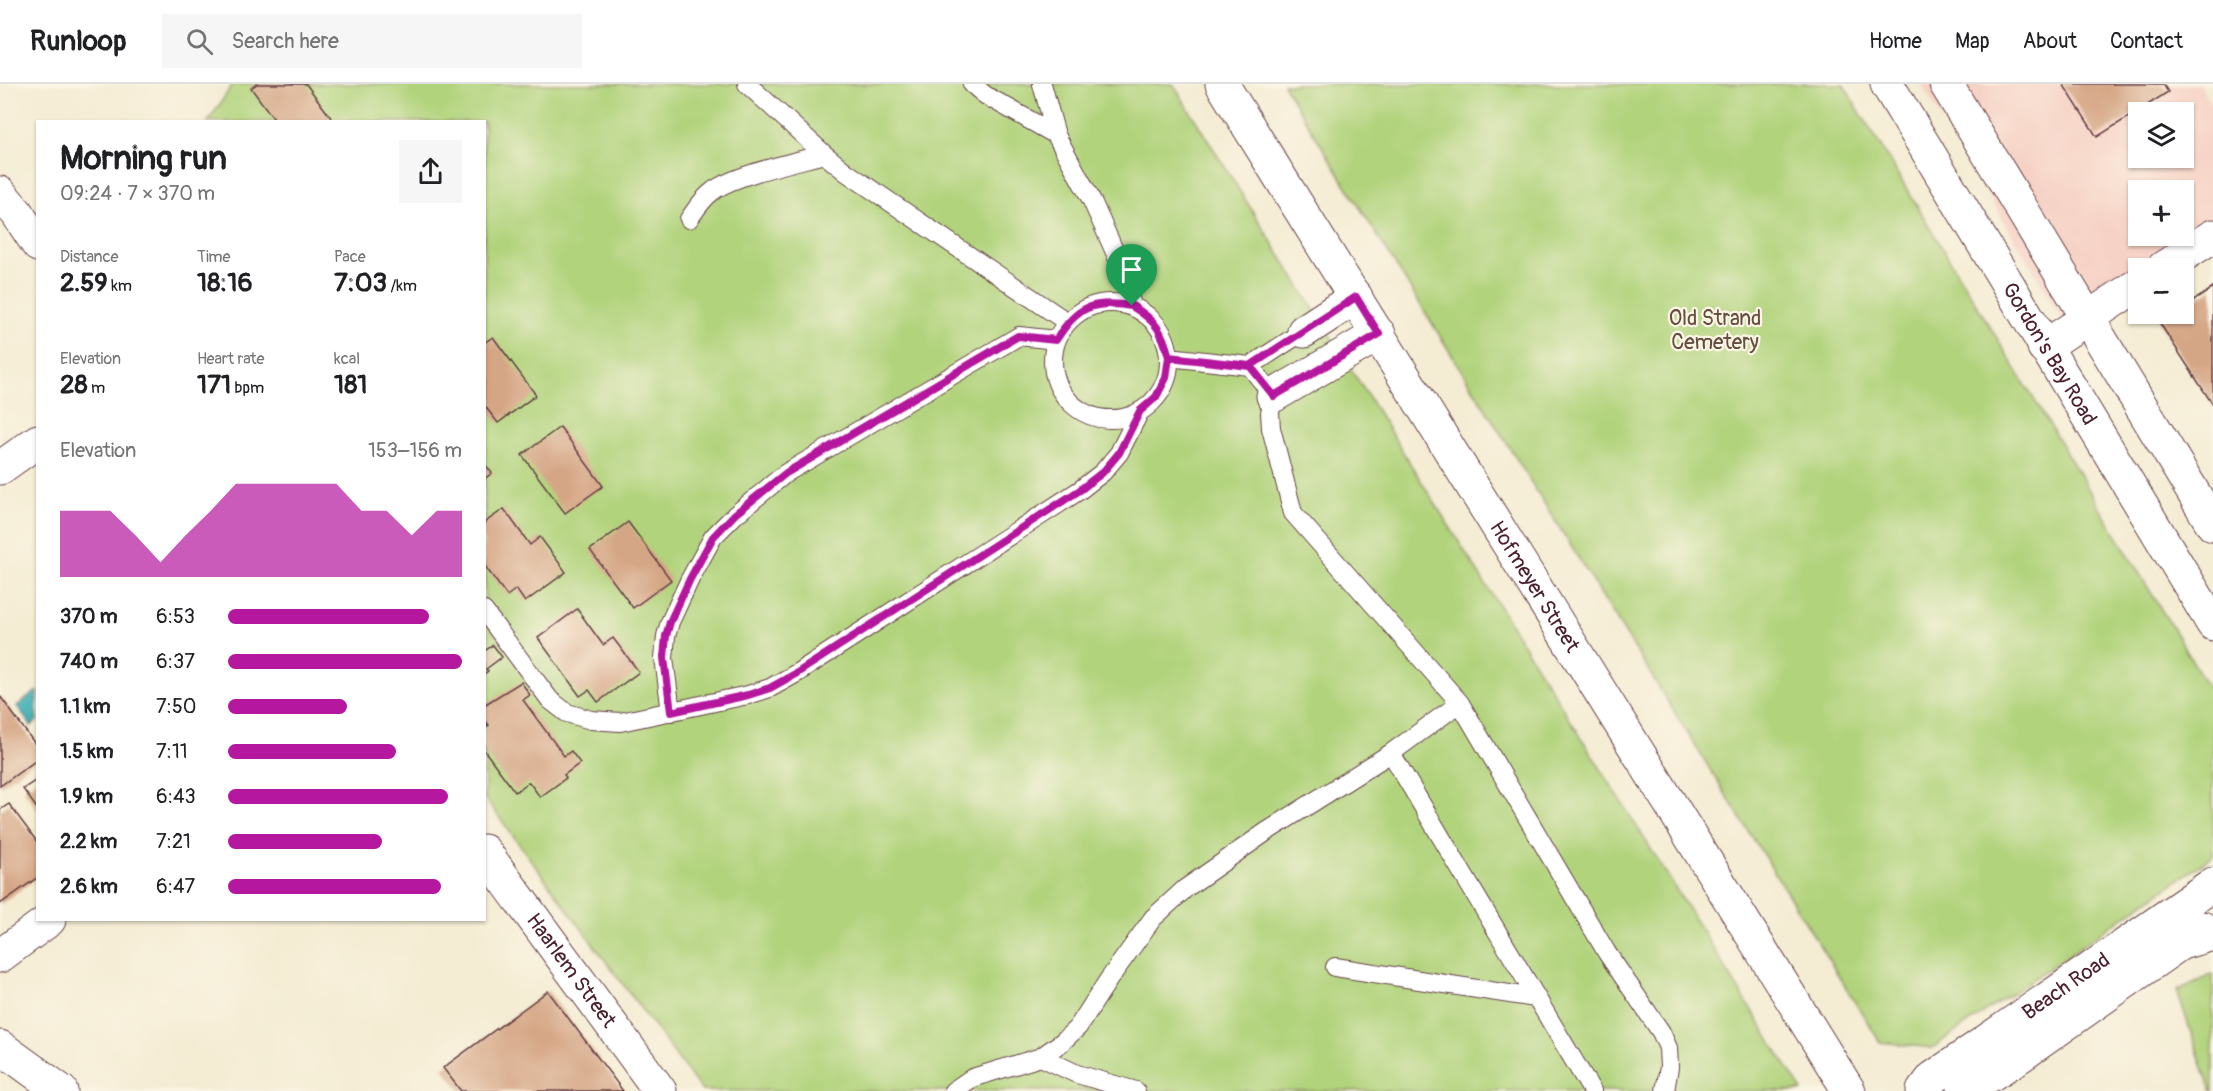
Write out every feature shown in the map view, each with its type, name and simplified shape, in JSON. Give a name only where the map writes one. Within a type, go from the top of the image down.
[{"type":"street","name":"Hofmeyer Street","points":[[1222,84],[1849,1091]]},
{"type":"street","name":"Gordon's Bay Road","points":[[1887,84],[2213,624]]},
{"type":"street","points":[[1946,84],[2213,525]]},
{"type":"street","points":[[0,193],[17,213],[36,242]]},
{"type":"street","points":[[2179,258],[2213,236]]},
{"type":"street","points":[[2044,347],[2128,292]]},
{"type":"street","points":[[1304,331],[1356,297]]},
{"type":"street","points":[[1274,396],[1379,334]]},
{"type":"street","points":[[0,468],[36,442]]},
{"type":"street","name":"Haarlem Street","points":[[486,854],[660,1091]]},
{"type":"street","name":"Beach Road","points":[[1923,1091],[1933,1078],[2213,884]]},
{"type":"street","points":[[0,956],[48,921]]},
{"type":"street","name":"Beach Road","points":[[1964,1091],[2013,1060],[2213,921]]},
{"type":"street","points":[[2178,944],[2213,934]]},
{"type":"street","points":[[0,1047],[62,1091]]},
{"type":"lane","points":[[747,84],[824,154],[902,211],[1066,322]]},
{"type":"lane","points":[[972,84],[985,95],[1056,135]]},
{"type":"lane","points":[[1042,84],[1056,135],[1106,231],[1123,271],[1132,306]]},
{"type":"lane","points":[[689,219],[704,198],[715,189],[732,181],[824,154]]},
{"type":"lane","points":[[1109,302],[1132,306],[1151,318],[1164,336],[1169,357],[1166,378],[1156,397],[1140,411],[1121,418],[1100,418],[1081,411],[1066,397],[1055,380],[1052,360],[1056,340],[1066,322],[1086,308],[1109,302]]},
{"type":"lane","points":[[1169,357],[1250,366],[1304,331]]},
{"type":"lane","points":[[671,712],[664,658],[670,622],[713,537],[735,514],[786,473],[1018,336],[1056,340]]},
{"type":"lane","points":[[1250,366],[1274,396],[1270,413],[1271,428],[1293,513],[1460,703],[1607,953],[1661,1032],[1668,1048],[1669,1067],[1665,1091]]},
{"type":"lane","points":[[486,614],[550,699],[567,713],[591,720],[620,722],[748,695],[770,688],[797,673],[1080,490],[1103,472],[1119,453],[1140,411]]},
{"type":"lane","points":[[953,1091],[972,1078],[1041,1057],[1062,1042],[1078,1027],[1153,918],[1186,888],[1266,832],[1391,753],[1460,703]]},
{"type":"lane","points":[[1391,753],[1592,1091]]},
{"type":"lane","points":[[1335,967],[1536,998]]},
{"type":"lane","points":[[1041,1057],[1077,1074],[1136,1091]]},
{"type":"shaded area","points":[[1921,84],[2199,84],[2213,105],[2213,232],[2194,245],[2194,180],[2128,180],[2128,246],[2192,246],[2174,258],[2128,258],[2128,277],[2068,328]]},
{"type":"green space","points":[[233,84],[1173,84],[1802,1091],[702,1091],[486,799],[486,120],[209,120]]},
{"type":"green space","name":"Old Strand Cemetery","points":[[1283,84],[1843,84],[2213,695],[2213,856],[1932,1048],[1880,1042]]},
{"type":"green space","points":[[2213,974],[2213,1091],[2211,1091],[2177,991]]},
{"type":"water","points":[[36,692],[36,722],[31,726],[17,706]]},
{"type":"building","points":[[257,84],[306,84],[332,119],[275,120],[251,88]]},
{"type":"building","points":[[2063,84],[2163,84],[2168,92],[2152,102],[2128,102],[2128,117],[2097,137]]},
{"type":"building","points":[[2213,288],[2213,405],[2160,324],[2194,324],[2194,300]]},
{"type":"building","points":[[493,337],[536,395],[498,423],[486,408],[486,342]]},
{"type":"building","points":[[560,427],[603,486],[565,513],[522,455]]},
{"type":"building","points":[[486,466],[492,473],[486,478]]},
{"type":"building","points":[[504,509],[530,545],[540,537],[566,572],[525,602],[516,589],[507,596],[486,568],[486,522]]},
{"type":"building","points":[[628,522],[671,580],[633,608],[590,550]]},
{"type":"building","points":[[577,609],[603,645],[613,638],[639,672],[598,702],[589,690],[580,696],[538,638]]},
{"type":"building","points":[[493,645],[502,657],[486,669],[486,650]]},
{"type":"building","points":[[521,682],[530,695],[523,700],[564,756],[571,751],[580,763],[564,775],[566,778],[540,797],[529,782],[515,792],[486,753],[486,727],[489,725],[486,721],[486,704]]},
{"type":"building","points":[[0,696],[36,745],[36,760],[0,786]]},
{"type":"building","points":[[36,780],[36,807],[23,789]]},
{"type":"building","points":[[9,804],[36,840],[36,878],[0,904],[0,810]]},
{"type":"building","points":[[548,991],[623,1091],[461,1091],[443,1068]]},
{"type":"route","points":[[1132,306],[1109,302],[1086,308],[1066,322],[1056,340],[1018,336],[786,473],[735,514],[713,537],[670,622],[664,658],[671,712],[770,688],[797,673],[1080,490],[1103,472],[1119,453],[1140,411],[1156,397],[1166,378],[1169,357],[1250,366],[1274,396],[1379,334],[1356,297],[1250,366],[1169,357],[1164,336],[1151,318],[1132,306]]}]
